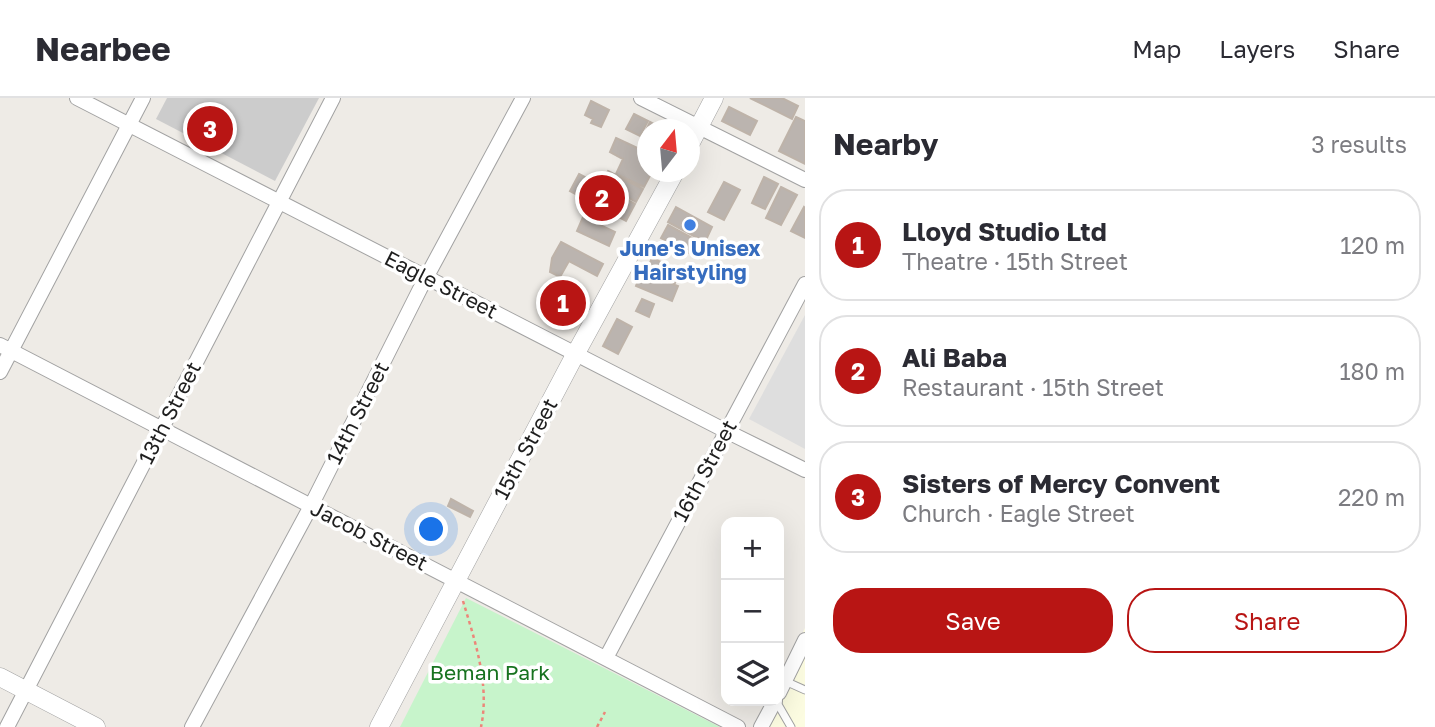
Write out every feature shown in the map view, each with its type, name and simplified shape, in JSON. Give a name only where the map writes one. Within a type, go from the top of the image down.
[{"type":"street","name":"Eagle Street","points":[[78,98],[805,470]]},
{"type":"street","points":[[0,372],[6,348],[143,98]]},
{"type":"street","name":"13th Street","points":[[7,727],[333,98]]},
{"type":"street","name":"14th Street","points":[[192,727],[311,506],[427,277],[523,98]]},
{"type":"street","points":[[641,98],[682,119]]},
{"type":"street","points":[[700,123],[714,98]]},
{"type":"street","points":[[700,128],[805,180]]},
{"type":"street","name":"15th Street","points":[[379,727],[670,182]]},
{"type":"street","name":"16th Street","points":[[606,658],[805,284]]},
{"type":"street","name":"Jacob Street","points":[[6,348],[738,727]]},
{"type":"street","points":[[784,684],[801,657],[805,640]]},
{"type":"street","points":[[0,677],[96,727]]},
{"type":"street","points":[[761,727],[772,706]]},
{"type":"lane","points":[[784,687],[805,690]]},
{"type":"lane","points":[[778,706],[792,727]]},
{"type":"path","points":[[463,601],[475,641],[485,697],[481,727]]},
{"type":"path","points":[[597,727],[605,712]]},
{"type":"shaded area","points":[[167,98],[319,98],[275,181],[156,119]]},
{"type":"shaded area","points":[[805,315],[805,449],[749,419]]},
{"type":"shaded area","points":[[805,628],[805,727],[755,727],[774,706],[784,706],[784,670]]},
{"type":"green space","name":"Beman Park","points":[[466,598],[720,727],[400,727]]},
{"type":"building","points":[[750,98],[782,98],[798,106],[792,119]]},
{"type":"building","points":[[591,101],[609,110],[601,127],[591,123],[593,119],[585,115]]},
{"type":"building","points":[[729,107],[757,121],[750,135],[722,121]]},
{"type":"building","points":[[634,114],[644,119],[637,119],[637,134],[626,129]]},
{"type":"building","points":[[796,117],[805,121],[805,164],[779,151]]},
{"type":"building","points":[[616,138],[637,148],[637,182],[647,182],[644,187],[616,174],[623,159],[610,152]]},
{"type":"building","points":[[608,171],[643,189],[636,202],[601,183]]},
{"type":"building","points":[[579,174],[635,204],[626,221],[570,191]]},
{"type":"building","points":[[764,177],[778,184],[765,209],[752,203]]},
{"type":"building","points":[[724,182],[740,190],[724,220],[708,212]]},
{"type":"building","points":[[781,187],[797,195],[781,225],[766,218]]},
{"type":"building","name":"June's Unisex Hairstyling","points":[[676,207],[712,227],[705,242],[668,222]]},
{"type":"building","points":[[805,208],[805,238],[791,231]]},
{"type":"building","points":[[583,217],[615,232],[609,246],[577,231]]},
{"type":"building","points":[[668,225],[705,245],[699,258],[661,238]]},
{"type":"building","points":[[561,242],[603,264],[597,276],[569,261],[560,277],[550,272],[552,258]]},
{"type":"building","points":[[652,258],[681,271],[675,283],[647,269]]},
{"type":"building","points":[[641,272],[678,286],[672,301],[636,286]]},
{"type":"building","points":[[562,283],[580,293],[568,314],[575,318],[569,327],[545,313]]},
{"type":"building","points":[[642,299],[654,304],[649,317],[636,311]]},
{"type":"building","points":[[617,319],[632,327],[618,354],[603,346]]},
{"type":"building","points":[[451,499],[473,511],[470,517],[448,506]]},
{"type":"place","name":"Sisters of Mercy Convent","points":[[210,129]]},
{"type":"place","name":"Ali Baba","points":[[602,198]]},
{"type":"place","name":"June's Unisex Hairstyling","points":[[690,225]]},
{"type":"place","name":"Lloyd Studio Ltd","points":[[563,303]]}]
